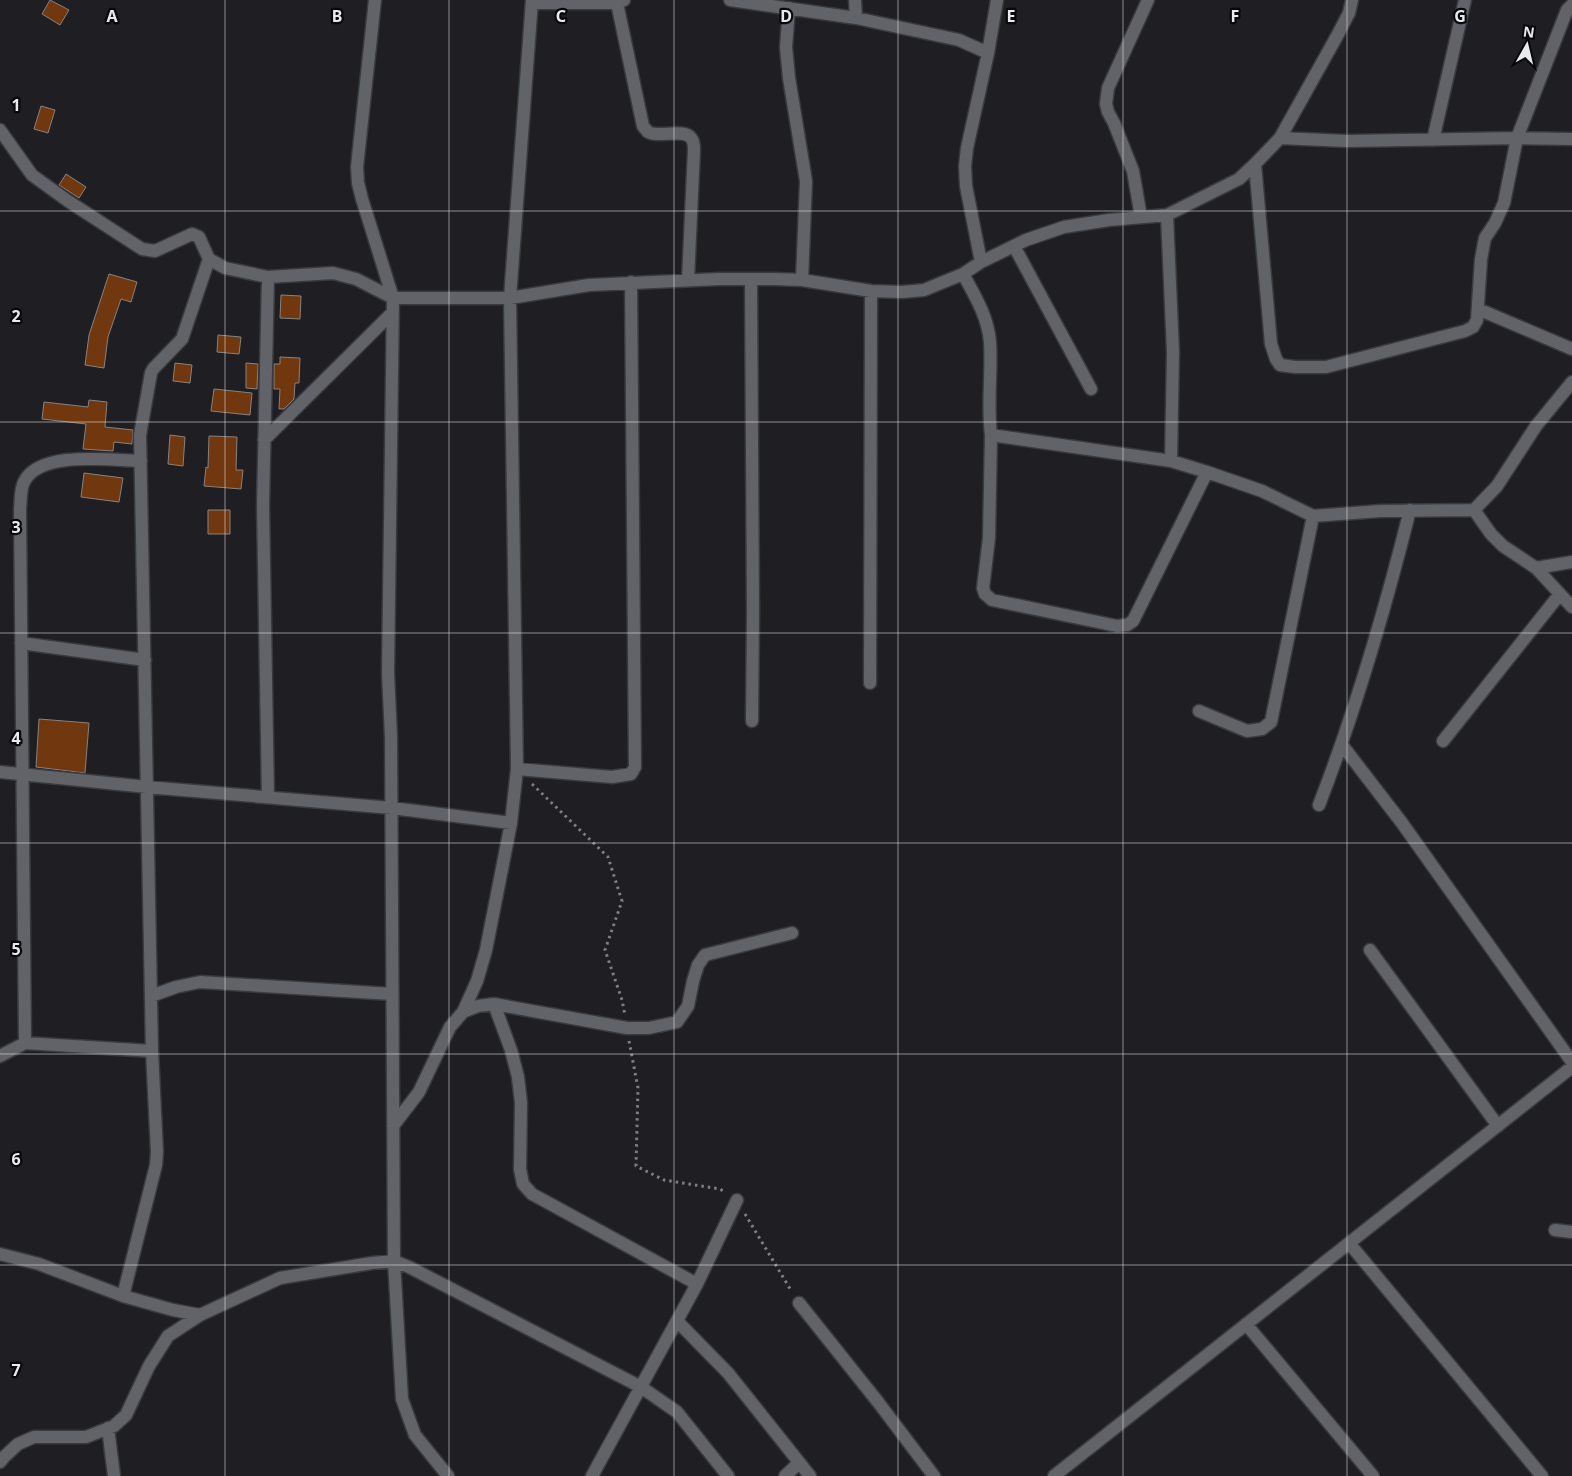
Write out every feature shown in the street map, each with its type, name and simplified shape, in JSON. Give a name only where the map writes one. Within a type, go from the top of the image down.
[{"type":"street","points":[[375,0],[357,167],[358,184],[362,199],[393,298],[388,673],[392,737],[394,1261],[402,1399],[415,1435],[445,1475]]},
{"type":"street","points":[[730,0],[856,18],[959,40],[988,53]]},
{"type":"street","points":[[856,0],[856,18]]},
{"type":"street","points":[[981,262],[966,186],[966,148],[988,53],[997,0]]},
{"type":"street","points":[[1142,217],[1133,171],[1106,104],[1108,88],[1148,0]]},
{"type":"street","points":[[0,130],[32,175],[142,250],[156,251],[192,234],[199,237],[209,259],[226,268],[268,277],[333,273],[356,279],[393,298],[510,298],[589,285],[688,280],[802,280],[871,291],[902,292],[924,290],[963,274],[981,262],[1026,240],[1064,227],[1109,220],[1167,215],[1239,179],[1280,138],[1337,36],[1352,0]]},
{"type":"street","points":[[1433,140],[1465,0]]},
{"type":"street","points":[[393,1126],[419,1092],[450,1027],[463,1012],[477,981],[486,950],[511,824],[517,769],[510,298],[532,1],[621,2],[643,126],[648,131],[654,133],[683,134],[693,139],[688,280]]},
{"type":"street","points":[[1256,164],[1271,344],[1280,365],[1326,367],[1473,327],[1477,320],[1480,259],[1485,238],[1504,202],[1517,138],[1567,10],[1572,5]]},
{"type":"street","points":[[788,8],[787,55],[789,78],[806,181],[802,280]]},
{"type":"street","points":[[1280,138],[1347,142],[1517,138],[1572,139]]},
{"type":"street","points":[[1167,215],[1173,352],[1171,461]]},
{"type":"street","points":[[1014,246],[1091,389]]},
{"type":"street","points":[[122,1296],[156,1165],[157,1152],[150,996],[140,435],[152,373],[182,338],[209,259]]},
{"type":"street","points":[[963,274],[981,308],[990,342],[989,538],[983,588],[985,594],[992,600],[1117,626],[1127,625],[1133,620],[1207,472]]},
{"type":"street","points":[[268,277],[263,505],[268,796]]},
{"type":"street","points":[[751,280],[752,721]]},
{"type":"street","points":[[517,769],[612,776],[631,774],[635,767],[631,282]]},
{"type":"street","points":[[870,684],[871,291]]},
{"type":"street","points":[[1478,309],[1572,349]]},
{"type":"street","points":[[264,440],[392,312]]},
{"type":"street","points":[[991,435],[1171,461],[1262,491],[1313,516],[1380,511],[1474,510],[1496,486],[1536,426],[1572,382]]},
{"type":"street","points":[[25,1043],[20,509],[24,483],[36,468],[51,462],[70,459],[141,461]]},
{"type":"street","points":[[1319,805],[1342,745],[1395,573],[1410,510]]},
{"type":"street","points":[[1474,510],[1490,534],[1503,546],[1536,568],[1572,607]]},
{"type":"street","points":[[1199,711],[1247,731],[1262,729],[1271,722],[1313,516]]},
{"type":"street","points":[[1536,568],[1572,562]]},
{"type":"street","points":[[1443,741],[1560,594]]},
{"type":"street","points":[[21,643],[145,660]]},
{"type":"street","points":[[1342,745],[1402,822],[1572,1062]]},
{"type":"street","points":[[0,772],[392,808],[511,824]]},
{"type":"street","points":[[463,1012],[478,1006],[494,1004],[627,1028],[649,1028],[677,1022],[688,1006],[698,965],[705,955],[792,933]]},
{"type":"street","points":[[1370,950],[1498,1126]]},
{"type":"street","points":[[150,996],[200,982],[392,994]]},
{"type":"street","points":[[494,1004],[511,1050],[518,1077],[521,1103],[520,1170],[523,1184],[532,1194],[697,1284]]},
{"type":"street","points":[[0,1056],[25,1043],[152,1051]]},
{"type":"street","points":[[1054,1476],[1572,1068]]},
{"type":"street","points":[[592,1476],[697,1284],[737,1200]]},
{"type":"street","points":[[1555,1230],[1572,1232]]},
{"type":"street","points":[[1349,1243],[1542,1476]]},
{"type":"street","points":[[0,1254],[38,1264],[122,1296],[173,1310],[200,1315]]},
{"type":"street","points":[[0,1462],[18,1444],[34,1437],[86,1437],[114,1426],[126,1415],[149,1366],[168,1336],[200,1315],[280,1278],[394,1261],[410,1267],[642,1387],[677,1412],[728,1476]]},
{"type":"street","points":[[799,1303],[934,1476]]},
{"type":"street","points":[[677,1321],[728,1373],[810,1476]]},
{"type":"street","points":[[1246,1324],[1373,1476]]},
{"type":"street","points":[[108,1428],[114,1476]]},
{"type":"street","points":[[785,1476],[799,1463]]},
{"type":"building","points":[[50,0],[69,10],[60,25],[42,14]]},
{"type":"building","points":[[41,106],[55,110],[48,133],[34,129]]},
{"type":"building","points":[[66,174],[86,187],[79,198],[59,185]]},
{"type":"building","points":[[109,274],[137,282],[131,302],[121,299],[108,337],[104,368],[85,365],[89,335]]},
{"type":"building","points":[[281,295],[301,296],[300,319],[280,318]]},
{"type":"building","points":[[218,335],[241,337],[239,354],[217,352]]},
{"type":"building","points":[[280,357],[300,358],[299,383],[295,383],[294,399],[284,409],[279,409],[280,389],[274,389],[274,364],[280,364]]},
{"type":"building","points":[[175,363],[192,365],[190,383],[173,381]]},
{"type":"building","points":[[246,363],[258,364],[257,389],[246,388]]},
{"type":"building","points":[[214,389],[252,393],[250,415],[211,411]]},
{"type":"building","points":[[89,400],[107,402],[105,427],[133,430],[132,444],[114,442],[113,451],[83,449],[86,424],[42,419],[44,402],[88,407]]},
{"type":"building","points":[[170,435],[185,437],[183,466],[168,464]]},
{"type":"building","points":[[209,436],[237,437],[236,470],[243,470],[241,489],[204,486],[206,467],[208,468]]},
{"type":"building","points":[[84,473],[123,478],[119,502],[81,497]]},
{"type":"building","points":[[208,510],[230,510],[230,534],[208,534]]},
{"type":"building","points":[[39,719],[89,723],[85,773],[36,767]]}]
